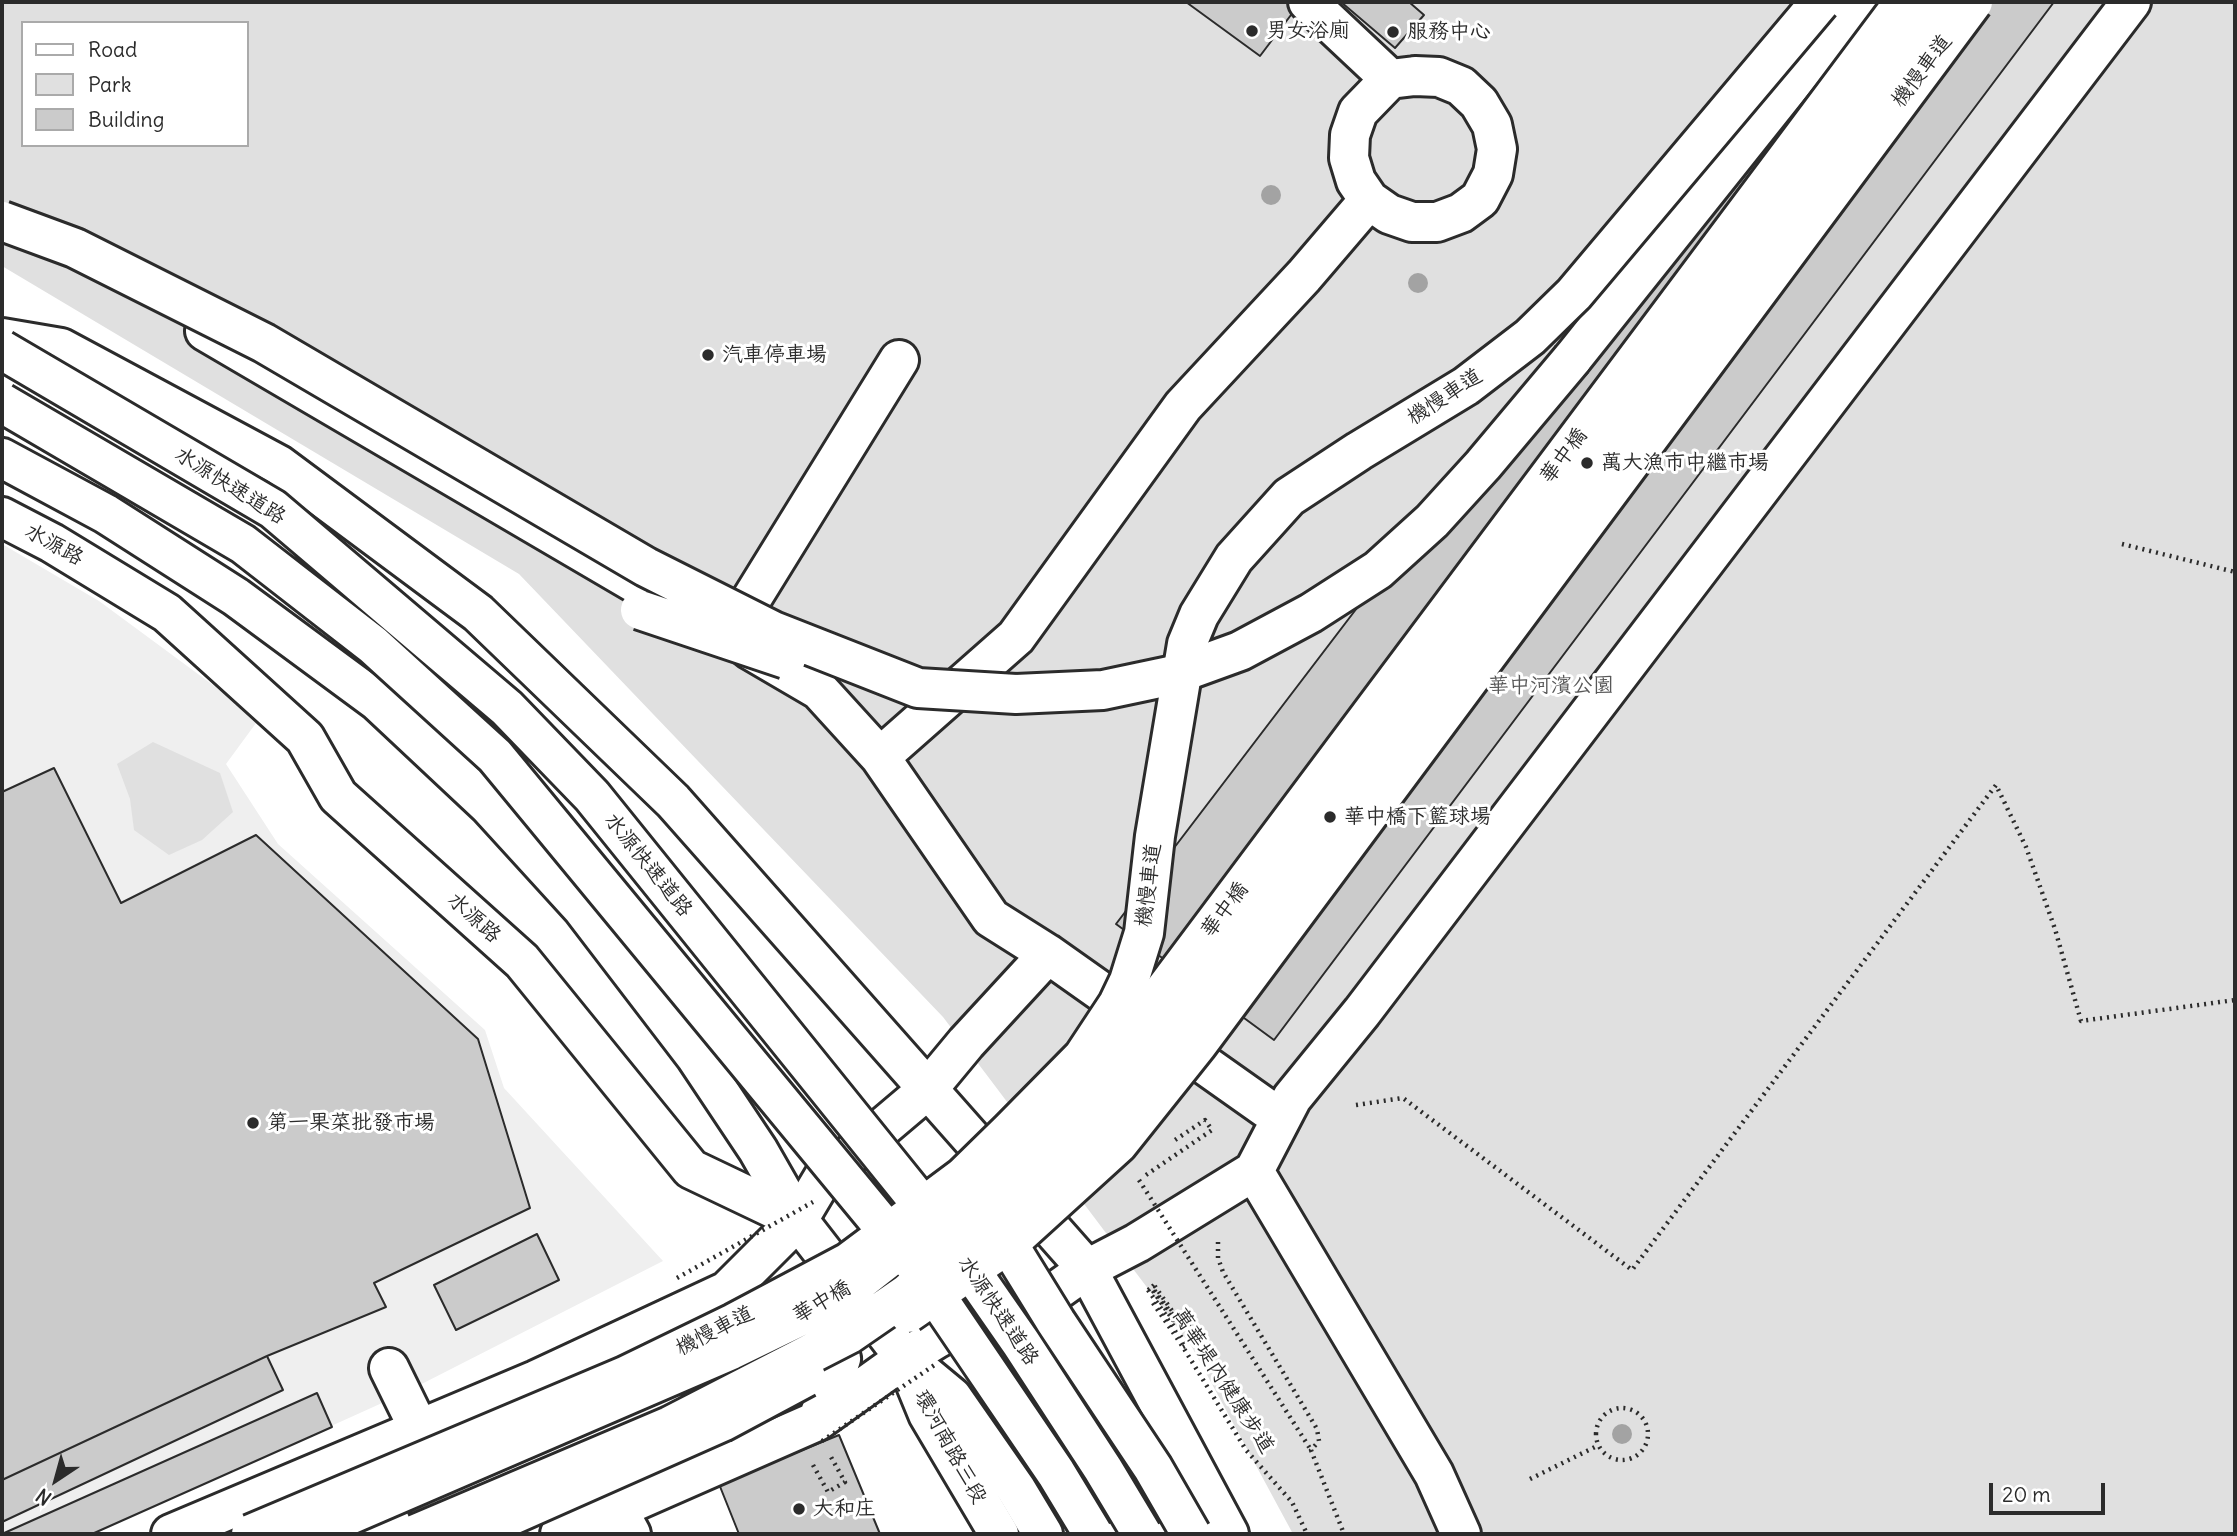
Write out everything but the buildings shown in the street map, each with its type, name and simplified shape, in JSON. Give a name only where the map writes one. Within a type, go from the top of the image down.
[{"type":"main road","points":[[1308,2],[1391,79]]},
{"type":"main road","name":"機慢車道","points":[[251,1534],[625,1376],[849,1262],[963,1177],[1083,1057],[1118,1004],[1133,972],[1144,933],[1155,836],[1187,644],[1199,615],[1234,558],[1289,497],[1359,451],[1466,387],[1530,337],[1574,294],[1820,2]]},
{"type":"main road","points":[[640,610],[776,656],[918,688],[1016,694],[1103,690],[1174,675],[1240,651],[1311,613],[1378,570],[1432,521],[1572,359],[1829,37],[1862,2]]},
{"type":"main road","name":"華中橋","points":[[305,1534],[732,1350],[836,1298],[960,1202],[1024,1146],[1082,1089],[1158,999],[1904,2]]},
{"type":"main road","name":"華中橋","points":[[416,1534],[670,1426],[849,1334],[999,1233],[1047,1171],[1121,1094],[1948,2]]},
{"type":"main road","name":"機慢車道","points":[[469,1534],[722,1422],[849,1354],[999,1233],[1118,1144],[1198,1045],[1973,2]]},
{"type":"main road","points":[[560,1534],[624,1522],[817,1421],[923,1359],[947,1334],[1016,1317],[1095,1284],[1138,1242],[1254,1171],[1292,1098],[1362,1012],[2132,2]]},
{"type":"main road","points":[[1439,77],[1461,86],[1479,103],[1492,125],[1497,149],[1493,174],[1480,199],[1461,213],[1437,222],[1412,222],[1388,214],[1369,200],[1356,181],[1349,158],[1350,135],[1358,112],[1391,79],[1439,77]]},
{"type":"main road","points":[[880,757],[1016,637],[1183,406],[1304,276],[1369,200]]},
{"type":"main road","points":[[2,211],[819,690],[880,757],[991,918],[1048,954],[1280,1118]]},
{"type":"main road","points":[[2,220],[75,248],[264,344],[658,573],[773,631],[918,688]]},
{"type":"main road","points":[[2,338],[61,348],[279,464],[478,613],[673,801],[1095,1284],[1229,1534]]},
{"type":"main road","name":"水源快速道路","points":[[2,350],[274,509],[507,708],[592,796],[946,1235],[1028,1354],[1142,1534]]},
{"type":"main road","points":[[728,637],[899,360]]},
{"type":"main road","name":"水源快速道路","points":[[2,403],[243,544],[373,645],[495,756],[915,1265],[1056,1473],[1093,1534]]},
{"type":"main road","points":[[2,458],[106,513],[236,597],[377,701],[489,806],[582,908],[696,1057],[758,1150],[810,1208]]},
{"type":"main road","name":"水源路","points":[[2,517],[52,543],[167,613],[304,738],[338,796],[522,961],[691,1169],[810,1208],[923,1359]]},
{"type":"main road","points":[[171,1534],[536,1380],[727,1291],[810,1208],[823,1178],[927,1090],[965,1043],[1048,954]]},
{"type":"main road","points":[[1254,1171],[1434,1474],[1461,1534]]},
{"type":"main road","points":[[999,1233],[1153,1468],[1191,1534]]},
{"type":"main road","points":[[727,1291],[802,1300],[841,1359],[817,1421]]},
{"type":"main road","points":[[923,1359],[1016,1489],[1042,1534]]},
{"type":"main road","name":"環河南路三段","points":[[923,1359],[928,1414],[999,1534]]},
{"type":"main road","points":[[389,1368],[419,1429]]},
{"type":"path","points":[[2122,544],[2235,572]]},
{"type":"path","points":[[1356,1105],[1403,1098],[1632,1270],[1996,785],[2026,847],[2055,929],[2081,1021],[2235,1000]]},
{"type":"path","points":[[1163,1148],[1205,1120],[1212,1130],[1138,1180],[1311,1450],[1344,1534]]},
{"type":"path","points":[[677,1278],[810,1208]]},
{"type":"path","points":[[1218,1242],[1218,1258],[1223,1272],[1317,1429],[1319,1441],[1311,1450]]},
{"type":"path","name":"萬華堤內健康步道","points":[[1095,1284],[1134,1277],[1183,1347],[1246,1450],[1292,1502],[1307,1534]]},
{"type":"path","points":[[1183,1347],[1186,1345],[1148,1290],[1151,1288],[1173,1320],[1177,1318],[1154,1285],[1152,1287],[1167,1308],[1175,1319],[1183,1329],[1190,1324]]},
{"type":"path","points":[[811,1461],[828,1492],[845,1482],[822,1441],[923,1359]]},
{"type":"path","points":[[1620,1407],[1640,1413],[1649,1432],[1643,1452],[1624,1461],[1604,1455],[1599,1445],[1594,1436],[1601,1416],[1620,1407]]},
{"type":"path","points":[[1530,1479],[1599,1445]]},
{"type":"shaded area","name":"第一果菜批發市場","points":[[2,544],[99,601],[259,719],[226,764],[278,844],[485,1030],[504,1088],[663,1261],[402,1394],[92,1534],[2,1534]]},
{"type":"green space","name":"華中河濱公園","points":[[2,2],[2235,2],[2235,1534],[1293,1534],[1192,1347],[943,1017],[519,574],[2,266]]},
{"type":"green space","points":[[153,742],[220,773],[233,812],[202,840],[169,855],[134,830],[130,799],[117,764]]},
{"type":"place","name":"男女浴廁","points":[[1252,31]]},
{"type":"place","name":"服務中心","points":[[1393,32]]},
{"type":"place","name":"汽車停車場","points":[[708,355]]},
{"type":"place","name":"萬大漁市中繼市場","points":[[1587,463]]},
{"type":"place","name":"華中橋下籃球場","points":[[1330,817]]},
{"type":"place","name":"第一果菜批發市場","points":[[253,1123]]},
{"type":"place","name":"大和庄","points":[[799,1509]]}]
